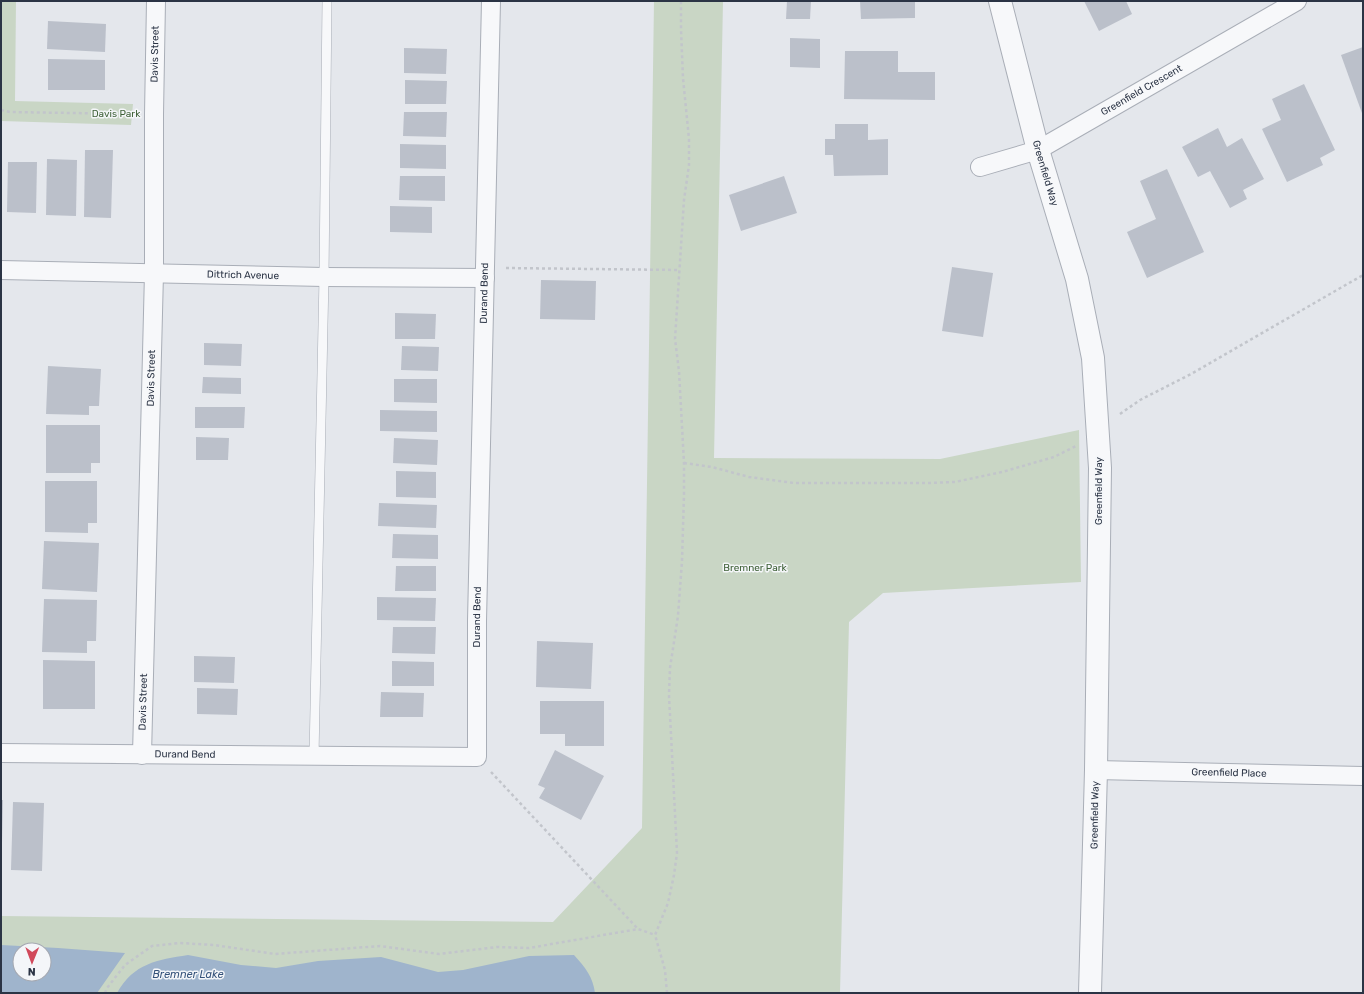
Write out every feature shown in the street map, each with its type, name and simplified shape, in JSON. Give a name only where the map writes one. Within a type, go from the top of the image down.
[{"type":"street","name":"Davis Street","points":[[142,755],[154,273],[156,1]]},
{"type":"street","name":"Durand Bend","points":[[1,753],[477,757],[477,621],[491,1]]},
{"type":"street","name":"Greenfield Way","points":[[1000,1],[1038,150],[1077,279],[1093,358],[1100,468],[1096,770],[1090,993]]},
{"type":"street","name":"Greenfield Crescent","points":[[980,167],[1038,150],[1297,1]]},
{"type":"street","name":"Dittrich Avenue","points":[[1,270],[324,277],[485,278]]},
{"type":"street","name":"Greenfield Place","points":[[1096,770],[1363,776]]},
{"type":"lane","points":[[314,756],[328,1]]},
{"type":"path","points":[[667,993],[665,970],[655,935],[668,903],[674,876],[677,852],[669,688],[670,668],[678,616],[682,561],[684,463],[676,339],[679,270],[689,165],[689,139],[683,78],[681,29],[682,1]]},
{"type":"path","points":[[1,110],[10,112],[154,114]]},
{"type":"path","points":[[485,278],[507,267],[679,270]]},
{"type":"path","points":[[684,463],[712,467],[749,477],[794,483],[954,482],[1002,472],[1054,457],[1071,450],[1140,400],[1191,374],[1363,275]]},
{"type":"path","points":[[477,757],[638,929],[655,935]]},
{"type":"path","points":[[105,993],[107,988],[125,965],[152,946],[180,943],[214,945],[275,954],[380,946],[439,954],[497,947],[529,948],[638,929]]},
{"type":"green space","name":"Davis Park","points":[[1,1],[16,1],[15,101],[133,104],[131,125],[1,121]]},
{"type":"green space","name":"Bremner Park","points":[[654,1],[723,1],[714,458],[940,459],[1079,430],[1081,582],[883,593],[849,622],[840,993],[1,993],[1,916],[553,922],[642,828]]},
{"type":"water","points":[[1,945],[12,946],[12,982],[52,982],[52,948],[125,953],[97,993],[1,993]]},
{"type":"water","name":"Bremner Lake","points":[[188,955],[241,965],[276,968],[318,961],[381,957],[438,972],[463,970],[529,956],[574,955],[588,972],[595,993],[117,993],[131,975],[139,969],[156,961]]},
{"type":"building","points":[[787,1],[811,1],[810,19],[786,19]]},
{"type":"building","points":[[860,1],[915,1],[915,18],[861,19]]},
{"type":"building","points":[[1084,1],[1126,1],[1132,14],[1099,31]]},
{"type":"building","points":[[48,21],[106,24],[105,52],[47,49]]},
{"type":"building","points":[[790,38],[820,39],[820,68],[790,67]]},
{"type":"building","points":[[1363,47],[1363,116],[1341,55]]},
{"type":"building","points":[[404,48],[447,49],[446,74],[404,73]]},
{"type":"building","points":[[845,51],[898,51],[898,72],[935,72],[935,100],[844,99]]},
{"type":"building","points":[[48,59],[105,60],[105,90],[48,90]]},
{"type":"building","points":[[405,80],[447,81],[446,104],[405,104]]},
{"type":"building","points":[[1304,84],[1335,150],[1320,158],[1323,165],[1287,182],[1262,129],[1281,120],[1272,99]]},
{"type":"building","points":[[404,112],[447,112],[446,137],[403,136]]},
{"type":"building","points":[[835,124],[868,124],[868,140],[888,139],[888,175],[834,176],[833,155],[825,155],[825,139],[835,139]]},
{"type":"building","points":[[1218,128],[1227,147],[1242,138],[1264,179],[1243,190],[1247,199],[1230,208],[1210,171],[1198,177],[1182,147]]},
{"type":"building","points":[[400,144],[446,145],[446,169],[400,168]]},
{"type":"building","points":[[85,150],[113,150],[111,218],[84,217]]},
{"type":"building","points":[[47,159],[77,160],[76,216],[46,215]]},
{"type":"building","points":[[8,162],[37,162],[36,213],[7,212]]},
{"type":"building","points":[[1167,169],[1204,252],[1147,278],[1127,232],[1156,219],[1140,181]]},
{"type":"building","points":[[400,176],[445,176],[445,201],[399,200]]},
{"type":"building","points":[[784,176],[797,213],[741,231],[729,195]]},
{"type":"building","points":[[390,206],[432,207],[432,233],[390,232]]},
{"type":"building","points":[[952,267],[993,273],[983,337],[942,331]]},
{"type":"building","points":[[541,280],[596,281],[595,320],[540,319]]},
{"type":"building","points":[[395,313],[436,314],[435,339],[395,339]]},
{"type":"building","points":[[204,343],[242,344],[241,366],[204,365]]},
{"type":"building","points":[[402,346],[439,347],[438,371],[401,370]]},
{"type":"building","points":[[48,366],[101,369],[99,406],[89,406],[89,415],[46,414]]},
{"type":"building","points":[[203,377],[241,378],[241,394],[202,393]]},
{"type":"building","points":[[394,379],[437,379],[437,403],[394,402]]},
{"type":"building","points":[[195,407],[245,407],[244,428],[195,428]]},
{"type":"building","points":[[380,410],[437,411],[437,432],[380,431]]},
{"type":"building","points":[[46,425],[100,425],[100,463],[91,463],[91,473],[46,473]]},
{"type":"building","points":[[196,437],[229,438],[228,460],[196,460]]},
{"type":"building","points":[[394,438],[438,440],[437,465],[393,463]]},
{"type":"building","points":[[396,471],[436,472],[436,498],[396,497]]},
{"type":"building","points":[[45,481],[97,481],[97,523],[88,523],[88,533],[45,532]]},
{"type":"building","points":[[379,503],[437,505],[436,528],[378,526]]},
{"type":"building","points":[[393,534],[438,535],[438,559],[392,558]]},
{"type":"building","points":[[44,541],[99,543],[97,592],[42,589]]},
{"type":"building","points":[[396,566],[436,566],[436,591],[395,591]]},
{"type":"building","points":[[377,597],[436,598],[435,621],[377,620]]},
{"type":"building","points":[[44,599],[97,600],[96,641],[87,641],[87,653],[42,652]]},
{"type":"building","points":[[393,627],[436,627],[435,654],[392,653]]},
{"type":"building","points":[[537,641],[593,643],[591,689],[536,687]]},
{"type":"building","points":[[194,656],[235,657],[234,683],[194,682]]},
{"type":"building","points":[[43,660],[95,661],[95,709],[43,709]]},
{"type":"building","points":[[392,661],[434,662],[434,686],[392,686]]},
{"type":"building","points":[[197,688],[238,689],[237,715],[197,714]]},
{"type":"building","points":[[381,692],[424,693],[423,717],[380,717]]},
{"type":"building","points":[[540,701],[604,701],[604,746],[565,746],[565,734],[540,734]]},
{"type":"building","points":[[555,750],[604,776],[581,820],[539,798],[545,788],[538,785]]},
{"type":"building","points":[[1,800],[3,800],[2,843],[1,843]]},
{"type":"building","points":[[13,802],[44,803],[42,871],[11,870]]}]
